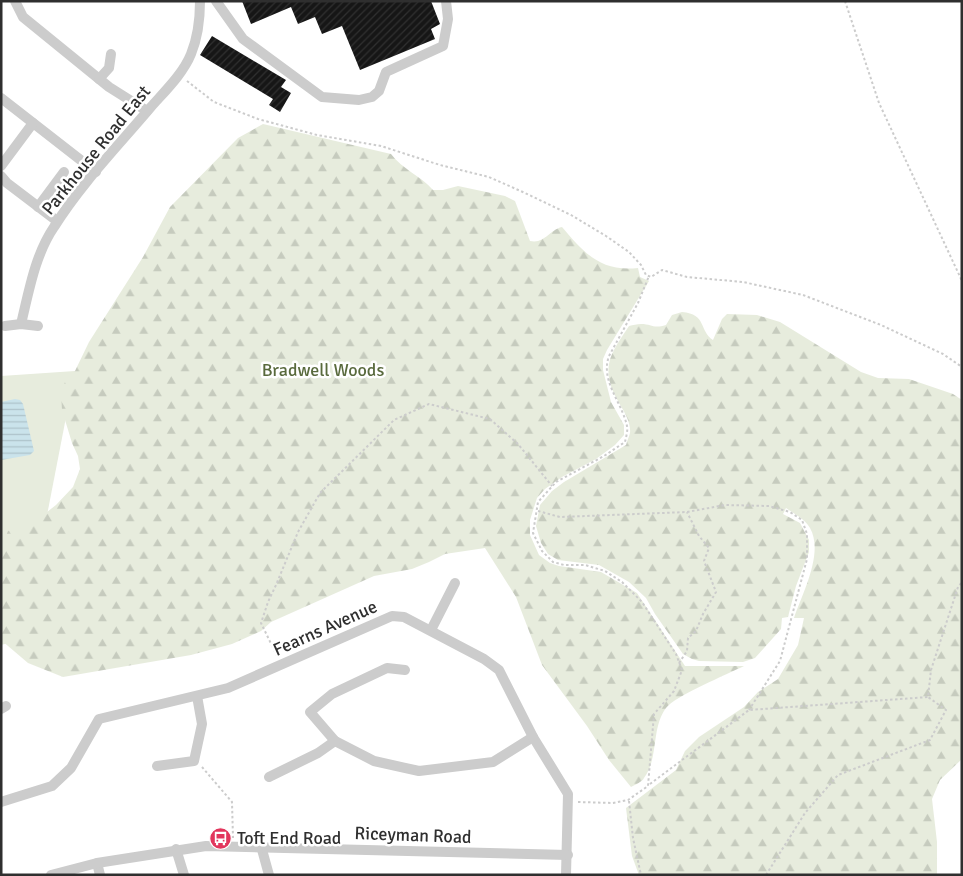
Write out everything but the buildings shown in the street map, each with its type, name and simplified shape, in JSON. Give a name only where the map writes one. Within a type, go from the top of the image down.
[{"type":"street","points":[[15,1],[23,17],[99,79],[147,112]]},
{"type":"street","name":"Parkhouse Road East","points":[[20,324],[38,257],[57,221],[179,74],[191,54],[200,16],[200,1]]},
{"type":"street","points":[[216,1],[243,39],[322,97],[359,100],[372,97],[379,90],[386,72],[443,46],[448,20],[446,1]]},
{"type":"street","points":[[99,79],[109,68],[112,54]]},
{"type":"street","points":[[1,98],[96,172]]},
{"type":"street","points":[[1,166],[34,123]]},
{"type":"street","points":[[38,207],[64,172]]},
{"type":"street","points":[[1,176],[7,183],[57,221]]},
{"type":"street","points":[[5,326],[20,324],[38,326]]},
{"type":"street","points":[[430,630],[455,583]]},
{"type":"street","name":"Fearns Avenue","points":[[1,802],[52,786],[71,768],[99,720],[228,688],[392,616],[404,617],[484,659],[499,670],[533,737],[568,794],[568,855],[566,875]]},
{"type":"street","points":[[405,670],[387,668],[332,694],[310,712],[335,741],[374,761],[418,771],[493,762],[533,737]]},
{"type":"street","points":[[157,766],[194,761],[202,724],[197,696]]},
{"type":"street","points":[[269,777],[318,753],[335,741]]},
{"type":"street","name":"Riceyman Road","points":[[51,875],[97,862],[206,846],[568,855]]},
{"type":"street","points":[[261,846],[269,875]]},
{"type":"street","points":[[176,849],[184,875]]},
{"type":"street","points":[[97,862],[100,875]]},
{"type":"path","points":[[845,1],[879,103],[962,281]]},
{"type":"path","points":[[179,74],[214,102],[258,119],[317,135],[380,146],[440,165],[489,177],[571,214],[629,252],[641,265],[646,275],[649,276]]},
{"type":"path","points":[[649,276],[651,277],[662,270],[687,277],[743,282],[803,295],[881,325],[943,354],[962,367]]},
{"type":"path","points":[[568,802],[613,803],[628,800],[648,786],[654,714],[674,691],[682,670],[676,654],[642,602],[622,582],[605,571],[585,565],[564,565],[553,562],[542,551],[533,533],[538,502],[556,482],[604,456],[625,442],[627,427],[609,385],[606,364],[638,303],[649,276]]},
{"type":"path","points":[[281,665],[261,623],[298,532],[320,493],[394,420],[429,404],[490,419],[518,444],[552,486]]},
{"type":"path","points":[[537,511],[560,517],[687,512],[725,505],[769,506],[790,512],[802,520],[807,534],[807,559],[780,661],[749,710],[628,800]]},
{"type":"path","points":[[680,663],[688,651],[688,638],[696,631],[703,614],[716,592],[704,561],[709,548],[699,536],[687,512]]},
{"type":"path","points":[[928,697],[931,670],[958,587],[962,582]]},
{"type":"path","points":[[749,710],[928,697],[946,710],[930,740],[838,775],[805,813],[766,875]]},
{"type":"path","points":[[194,761],[207,772],[232,802],[234,847]]},
{"type":"path","points":[[628,800],[642,875]]},
{"type":"green space","name":"Bradwell Woods","points":[[263,124],[391,154],[433,190],[443,190],[458,186],[505,196],[515,201],[530,241],[543,239],[562,227],[586,253],[595,259],[614,267],[638,268],[640,277],[649,281],[603,359],[603,370],[611,402],[624,425],[624,435],[615,445],[596,459],[562,477],[545,489],[537,498],[530,520],[530,535],[539,555],[550,563],[601,572],[637,593],[685,666],[744,666],[690,692],[666,708],[658,725],[649,770],[639,783],[631,787],[609,760],[587,726],[542,665],[516,597],[485,548],[445,554],[412,569],[374,576],[271,622],[261,631],[232,644],[191,655],[63,677],[28,663],[1,640],[1,549],[8,531],[38,519],[56,505],[73,487],[80,469],[78,456],[62,410],[61,392],[65,382],[75,371],[89,342],[143,257],[170,207],[238,138]]},
{"type":"green space","points":[[682,312],[690,313],[699,319],[713,340],[722,319],[727,314],[757,315],[780,322],[861,372],[878,378],[909,379],[953,394],[962,400],[962,759],[940,780],[932,799],[937,842],[937,875],[639,875],[632,856],[626,808],[676,770],[685,751],[699,737],[744,707],[758,692],[778,679],[798,645],[804,618],[794,618],[811,573],[815,549],[814,538],[808,525],[786,508],[783,514],[800,523],[809,540],[809,552],[796,586],[788,617],[782,618],[781,629],[755,658],[743,662],[699,661],[683,654],[646,598],[629,582],[599,565],[558,560],[548,554],[541,543],[536,526],[540,505],[552,491],[626,445],[630,433],[629,425],[627,417],[610,384],[609,375],[610,359],[617,344],[629,326],[636,324],[666,325],[672,315]]},
{"type":"green space","points":[[75,371],[23,639],[1,645],[1,376]]},
{"type":"water","points":[[15,399],[20,400],[23,404],[34,451],[30,455],[1,460],[1,402]]},
{"type":"place","name":"Toft End Road","points":[[221,838]]}]
